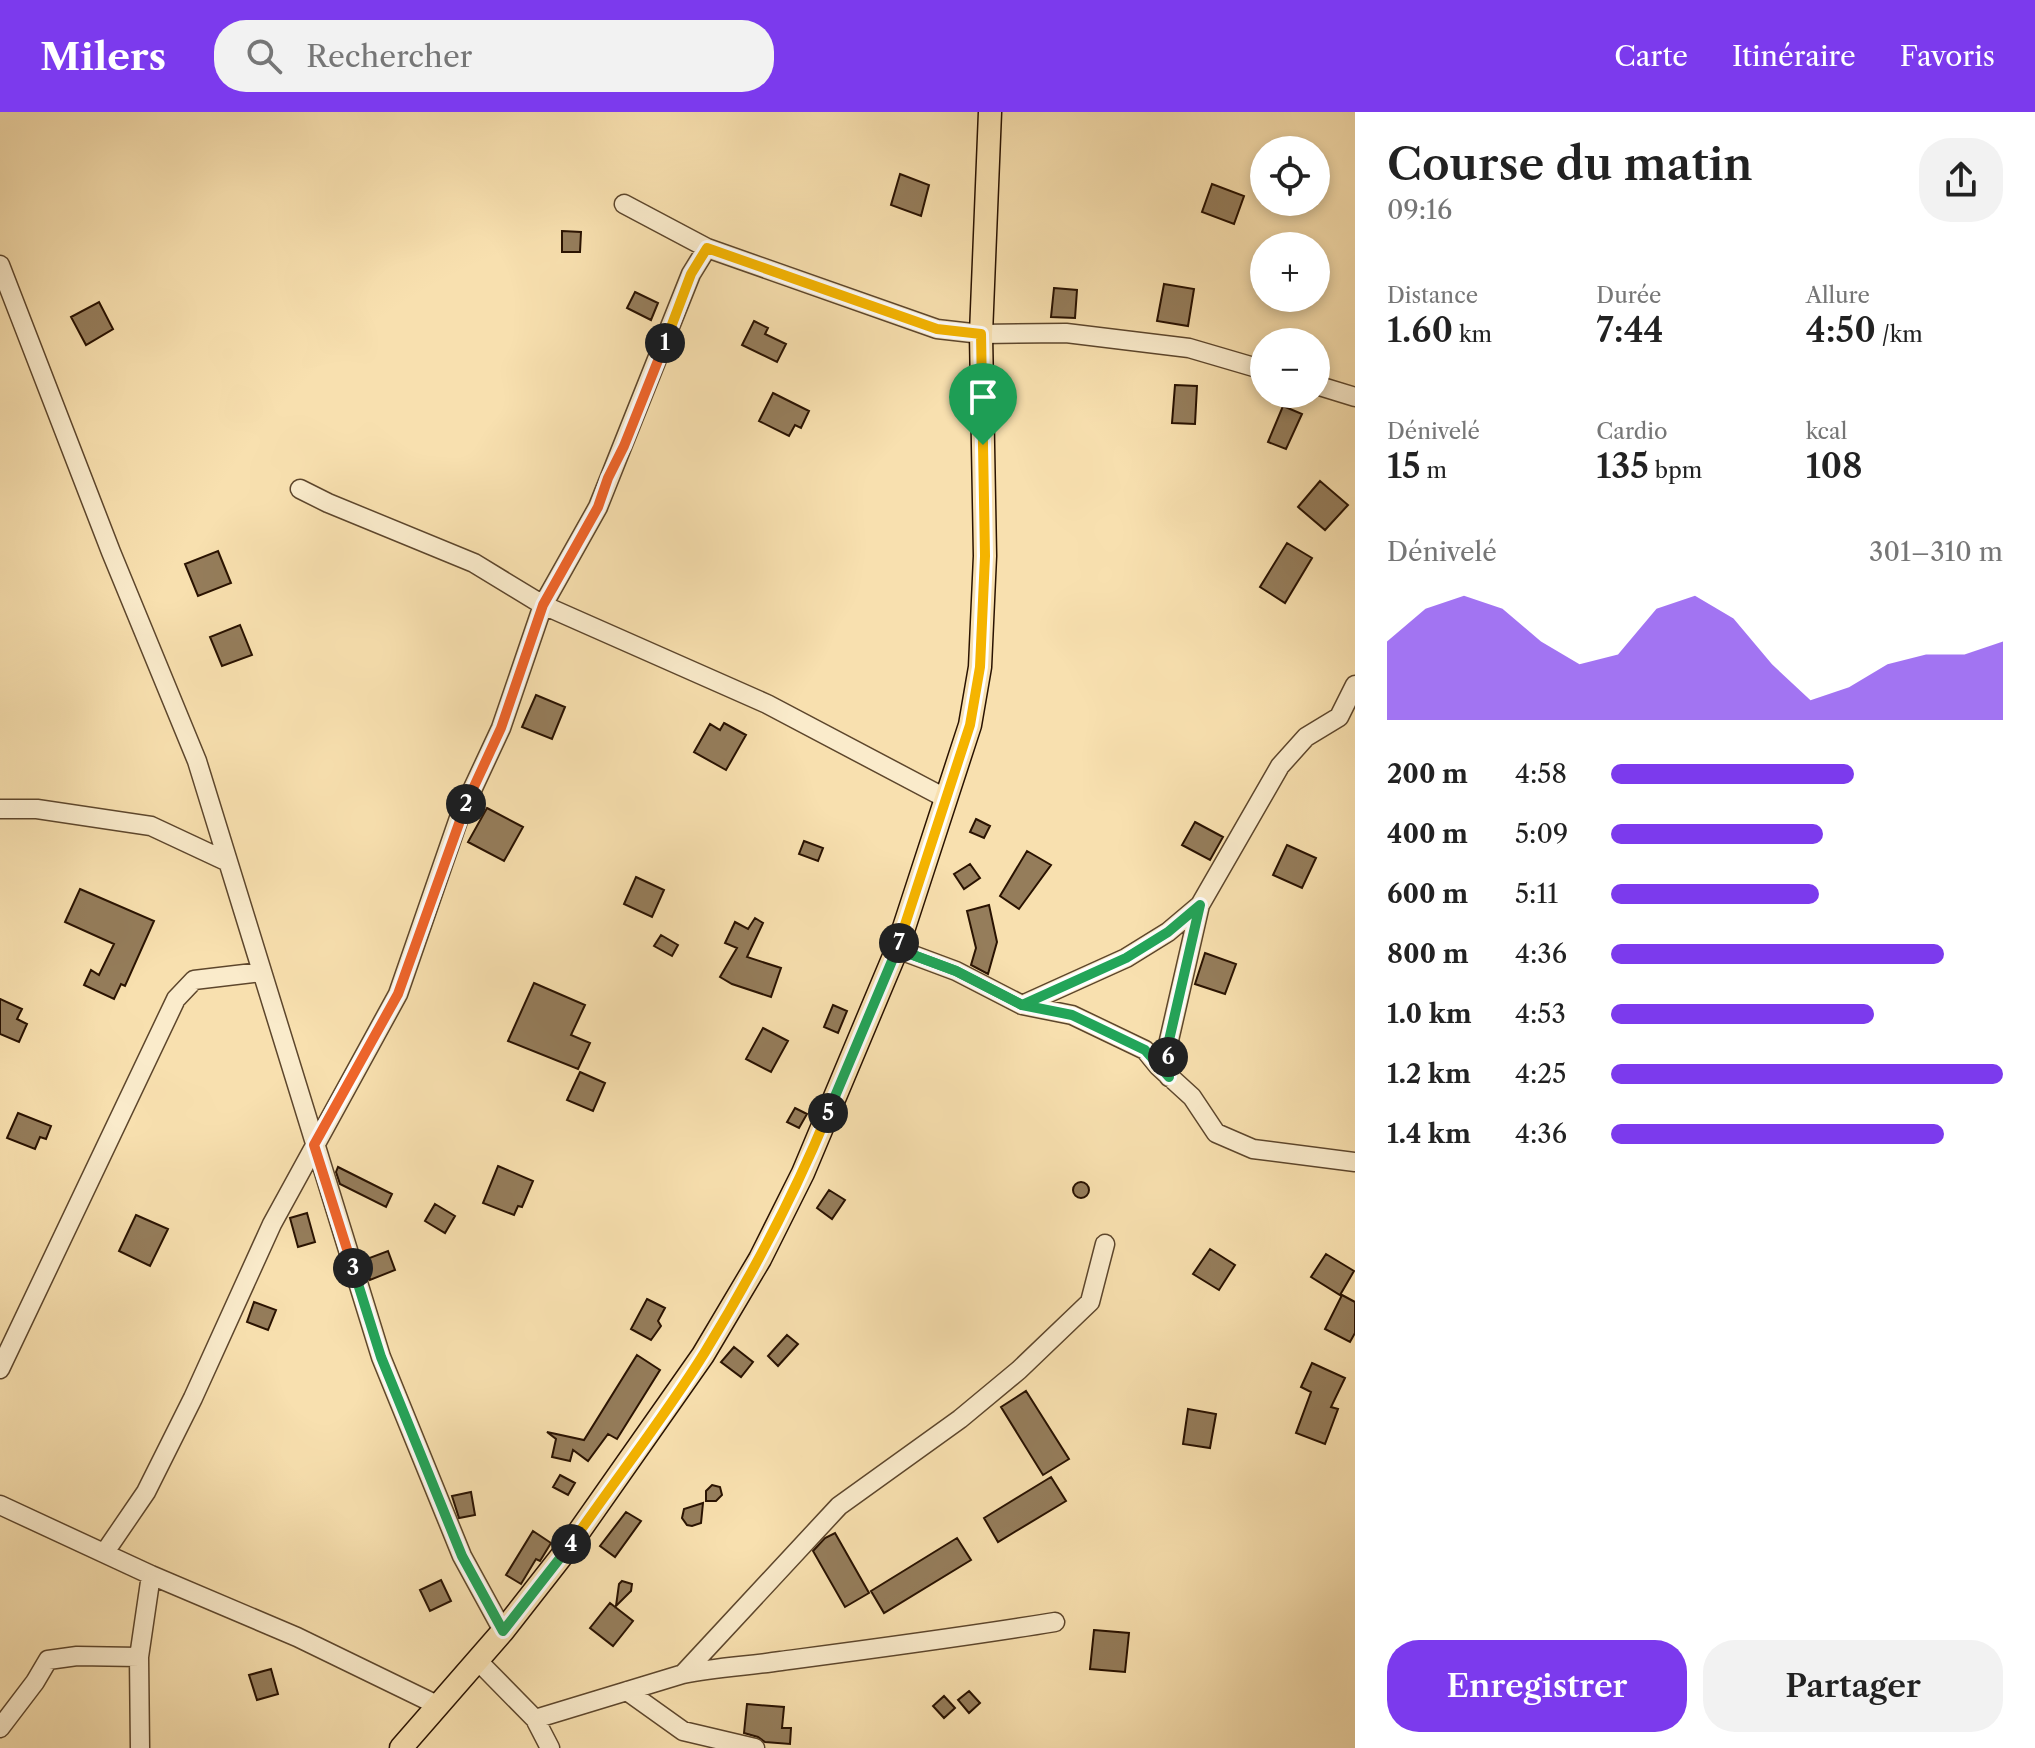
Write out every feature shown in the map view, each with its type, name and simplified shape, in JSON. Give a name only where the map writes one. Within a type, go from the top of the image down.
[{"type":"main road","points":[[401,1748],[503,1631],[564,1553],[703,1355],[760,1259],[803,1173],[897,949],[970,725],[980,667],[985,556],[981,334],[990,112]]},
{"type":"street","points":[[624,204],[707,248],[937,329],[981,334],[1066,333],[1174,346],[1250,366]]},
{"type":"street","points":[[105,1552],[146,1492],[193,1398],[272,1224],[398,994],[459,818],[501,728],[543,605],[598,507],[691,274],[707,248]]},
{"type":"street","points":[[0,265],[111,552],[197,761],[381,1357],[462,1556],[503,1631]]},
{"type":"street","points":[[1330,389],[1355,397]]},
{"type":"street","points":[[300,489],[474,563],[543,605],[767,704],[947,799]]},
{"type":"street","points":[[1169,1077],[1167,1049],[1200,905],[1280,766],[1306,737],[1347,719],[1355,685]]},
{"type":"street","points":[[0,809],[37,809],[151,826],[228,862]]},
{"type":"street","points":[[1022,1005],[1126,958],[1168,932],[1200,905]]},
{"type":"street","points":[[897,949],[956,971],[1022,1005],[1072,1015],[1145,1050],[1192,1097],[1216,1133],[1253,1149],[1355,1162]]},
{"type":"street","points":[[0,1369],[176,999],[194,980],[261,972]]},
{"type":"street","points":[[683,1674],[839,1506],[960,1419],[1019,1370],[1090,1302],[1105,1244]]},
{"type":"street","points":[[0,1505],[151,1575],[297,1637],[437,1705]]},
{"type":"street","points":[[140,1748],[139,1657],[151,1575]]},
{"type":"street","points":[[535,1719],[715,1667],[945,1640],[1055,1622]]},
{"type":"street","points":[[0,1728],[48,1660],[77,1656],[139,1657]]},
{"type":"street","points":[[477,1660],[535,1719],[550,1748]]},
{"type":"street","points":[[627,1691],[683,1731],[755,1748]]},
{"type":"building","points":[[900,174],[929,185],[921,216],[891,205]]},
{"type":"building","points":[[1212,184],[1244,196],[1234,224],[1202,212]]},
{"type":"building","points":[[562,231],[581,232],[580,252],[562,252]]},
{"type":"building","points":[[1164,284],[1194,289],[1188,326],[1157,321]]},
{"type":"building","points":[[1054,288],[1077,290],[1075,318],[1051,317]]},
{"type":"building","points":[[635,292],[658,303],[651,320],[627,308]]},
{"type":"building","points":[[99,302],[113,329],[86,345],[71,317]]},
{"type":"building","points":[[754,321],[768,328],[765,334],[786,344],[777,362],[742,345]]},
{"type":"building","points":[[1175,385],[1197,386],[1195,424],[1172,423]]},
{"type":"building","points":[[773,393],[809,411],[801,428],[795,425],[789,436],[759,421]]},
{"type":"building","points":[[1282,408],[1302,414],[1286,449],[1268,442]]},
{"type":"building","points":[[1320,481],[1348,505],[1325,530],[1298,507]]},
{"type":"building","points":[[1287,543],[1312,558],[1285,603],[1260,587]]},
{"type":"building","points":[[218,551],[231,583],[198,596],[185,564]]},
{"type":"building","points":[[240,625],[252,655],[222,666],[210,637]]},
{"type":"building","points":[[536,695],[565,707],[552,739],[522,727]]},
{"type":"building","points":[[724,723],[746,735],[726,770],[694,752],[710,724],[720,730]]},
{"type":"building","points":[[487,808],[523,827],[504,861],[468,842]]},
{"type":"building","points":[[976,819],[990,826],[984,838],[970,832]]},
{"type":"building","points":[[1195,822],[1223,837],[1210,860],[1182,845]]},
{"type":"building","points":[[804,841],[823,848],[818,861],[799,854]]},
{"type":"building","points":[[1287,845],[1316,858],[1302,888],[1273,875]]},
{"type":"building","points":[[1027,851],[1051,865],[1019,909],[1000,896]]},
{"type":"building","points":[[970,864],[980,878],[964,889],[954,874]]},
{"type":"building","points":[[636,877],[664,890],[652,917],[624,904]]},
{"type":"building","points":[[80,889],[154,921],[125,986],[121,984],[114,999],[84,985],[91,970],[99,975],[114,944],[65,922]]},
{"type":"building","points":[[989,905],[997,942],[988,974],[971,965],[976,948],[967,911]]},
{"type":"building","points":[[755,918],[763,923],[747,957],[781,968],[771,997],[720,977],[737,948],[725,943],[735,922],[748,929]]},
{"type":"building","points":[[661,935],[678,945],[672,956],[654,946]]},
{"type":"building","points":[[1205,953],[1236,964],[1225,994],[1195,984]]},
{"type":"building","points":[[534,983],[585,1005],[571,1035],[590,1043],[578,1069],[508,1041]]},
{"type":"building","points":[[0,999],[22,1009],[17,1019],[27,1024],[19,1042],[0,1034]]},
{"type":"building","points":[[833,1005],[847,1011],[838,1033],[824,1027]]},
{"type":"building","points":[[763,1028],[788,1041],[771,1072],[746,1059]]},
{"type":"building","points":[[580,1072],[605,1083],[593,1111],[567,1100]]},
{"type":"building","points":[[795,1108],[807,1114],[799,1128],[787,1122]]},
{"type":"building","points":[[18,1113],[51,1126],[46,1139],[40,1137],[35,1149],[7,1138]]},
{"type":"building","points":[[498,1166],[533,1181],[522,1207],[518,1206],[514,1215],[483,1203]]},
{"type":"building","points":[[338,1167],[392,1194],[386,1207],[340,1184],[336,1172]]},
{"type":"building","points":[[1081,1182],[1087,1184],[1087,1196],[1081,1198],[1075,1196],[1073,1190],[1075,1184]]},
{"type":"building","points":[[829,1190],[845,1200],[832,1219],[817,1208]]},
{"type":"building","points":[[435,1204],[455,1216],[445,1233],[425,1221]]},
{"type":"building","points":[[307,1213],[315,1242],[298,1247],[290,1218]]},
{"type":"building","points":[[136,1215],[168,1229],[150,1266],[119,1251]]},
{"type":"building","points":[[1210,1249],[1235,1265],[1219,1290],[1193,1274]]},
{"type":"building","points":[[388,1251],[395,1270],[370,1280],[364,1260]]},
{"type":"building","points":[[1326,1254],[1354,1271],[1340,1295],[1311,1277]]},
{"type":"building","points":[[1342,1295],[1355,1302],[1355,1333],[1350,1342],[1325,1329]]},
{"type":"building","points":[[647,1299],[665,1308],[658,1321],[661,1326],[651,1340],[631,1329]]},
{"type":"building","points":[[254,1302],[276,1310],[268,1330],[247,1322]]},
{"type":"building","points":[[787,1335],[798,1344],[778,1366],[768,1356]]},
{"type":"building","points":[[734,1347],[753,1362],[741,1377],[721,1362]]},
{"type":"building","points":[[637,1355],[660,1370],[617,1439],[608,1434],[588,1461],[573,1450],[570,1461],[552,1457],[556,1439],[547,1432],[584,1440]]},
{"type":"building","points":[[1312,1363],[1345,1378],[1331,1407],[1338,1409],[1325,1444],[1296,1433],[1311,1392],[1301,1387]]},
{"type":"building","points":[[1026,1391],[1069,1459],[1043,1475],[1001,1407]]},
{"type":"building","points":[[1188,1409],[1216,1414],[1210,1448],[1183,1444]]},
{"type":"building","points":[[560,1475],[575,1483],[568,1495],[553,1487]]},
{"type":"building","points":[[1051,1477],[1066,1501],[998,1542],[984,1518]]},
{"type":"building","points":[[712,1485],[720,1487],[722,1495],[716,1501],[706,1501],[706,1491]]},
{"type":"building","points":[[471,1492],[475,1515],[459,1518],[452,1496]]},
{"type":"building","points":[[703,1503],[701,1523],[687,1525],[682,1518],[684,1509]]},
{"type":"building","points":[[626,1512],[641,1521],[615,1557],[600,1546]]},
{"type":"building","points":[[533,1531],[551,1543],[540,1561],[536,1559],[521,1584],[506,1575]]},
{"type":"building","points":[[835,1533],[869,1593],[845,1607],[813,1551],[825,1538]]},
{"type":"building","points":[[957,1538],[971,1560],[884,1613],[871,1591]]},
{"type":"building","points":[[441,1580],[451,1601],[430,1611],[420,1590]]},
{"type":"building","points":[[622,1581],[632,1584],[631,1591],[616,1606],[619,1584]]},
{"type":"building","points":[[610,1603],[633,1621],[613,1646],[590,1628]]},
{"type":"building","points":[[1094,1630],[1129,1633],[1125,1672],[1090,1669]]},
{"type":"building","points":[[271,1669],[278,1694],[257,1700],[249,1675]]},
{"type":"building","points":[[969,1691],[980,1703],[969,1713],[958,1700]]},
{"type":"building","points":[[944,1696],[955,1708],[944,1718],[933,1706]]},
{"type":"building","points":[[747,1704],[784,1707],[782,1728],[791,1728],[790,1744],[765,1742],[744,1733]]},
{"type":"route","points":[[983,445],[981,334],[937,329],[707,248],[691,274],[598,507],[543,605],[501,728],[459,818],[398,994],[314,1145],[381,1357],[462,1556],[503,1631],[564,1553],[703,1355],[760,1259],[803,1173],[897,949],[956,971],[1022,1005],[1072,1015],[1145,1050],[1169,1077],[1167,1049],[1200,905],[1168,932],[1126,958],[1022,1005],[956,971],[897,949],[970,725],[980,667],[985,556],[983,445]]}]
